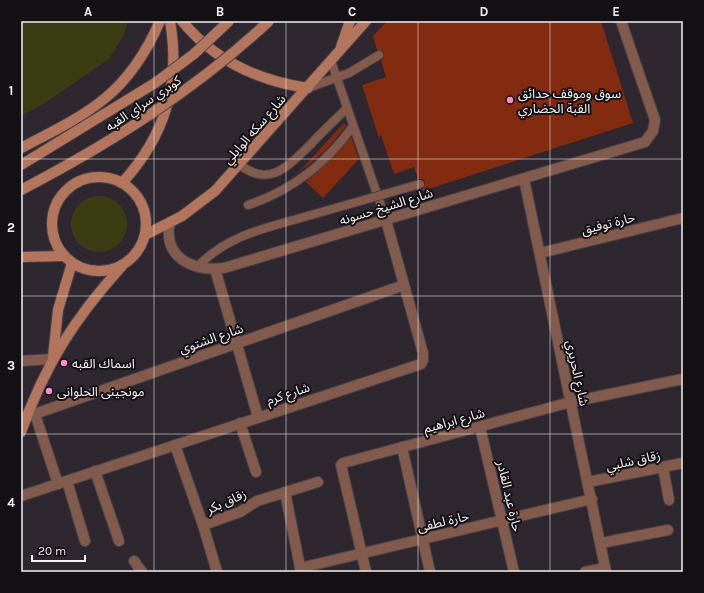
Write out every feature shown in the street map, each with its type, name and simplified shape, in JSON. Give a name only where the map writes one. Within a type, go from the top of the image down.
[{"type":"main road","points":[[21,148],[84,115],[116,89],[142,57],[160,21]]},
{"type":"main road","points":[[122,183],[134,170],[151,145],[168,106],[174,71],[174,53],[170,21]]},
{"type":"main road","points":[[182,21],[212,50],[241,68],[274,81],[308,88]]},
{"type":"main road","name":"كوبري سراي القبه","points":[[21,165],[155,83],[194,54],[229,21]]},
{"type":"main road","name":"كوبري سراي القبه","points":[[21,190],[68,165],[144,120],[216,68],[269,21]]},
{"type":"main road","points":[[340,51],[350,21]]},
{"type":"main road","name":"شارع سكه الوايلي","points":[[145,235],[193,208],[215,191],[240,165],[366,21]]},
{"type":"main road","points":[[21,432],[31,416],[52,358],[58,310],[68,259],[54,238],[52,218],[55,208],[66,191],[74,184],[93,177],[113,179],[122,183],[138,196],[143,205],[146,215],[145,235],[141,247],[133,257],[123,265],[85,310],[52,358]]},
{"type":"main road","points":[[21,257],[68,259],[88,270],[97,272],[115,269],[123,265]]},
{"type":"street","name":"شارع الشيخ حسونه","points":[[170,222],[168,238],[174,252],[188,263],[197,267],[215,269],[386,220],[637,144],[650,137],[654,131],[655,120],[621,21]]},
{"type":"street","name":"شارع الحريري","points":[[524,179],[592,499],[605,570]]},
{"type":"street","name":"حارة توفيق","points":[[540,253],[683,218]]},
{"type":"street","name":"شارع كرم","points":[[21,496],[421,364],[424,360],[423,355],[386,220]]},
{"type":"street","points":[[215,269],[258,417]]},
{"type":"street","name":"شارع الشتوي","points":[[31,416],[404,285]]},
{"type":"street","points":[[21,361],[52,358]]},
{"type":"street","name":"شارع ابراهيم","points":[[362,553],[341,465],[344,462],[571,402],[683,379]]},
{"type":"street","points":[[31,416],[62,482],[85,541]]},
{"type":"street","points":[[240,423],[256,472]]},
{"type":"street","name":"حارة عبد القادر","points":[[480,427],[514,572]]},
{"type":"street","name":"زقاق بكر","points":[[175,445],[202,525],[240,512],[257,501],[318,482]]},
{"type":"street","points":[[402,447],[430,572]]},
{"type":"street","name":"زقاق شلبي","points":[[588,482],[683,463]]},
{"type":"street","points":[[663,467],[669,500]]},
{"type":"street","points":[[95,472],[119,541]]},
{"type":"street","points":[[285,492],[301,570]]},
{"type":"street","name":"حارة لطفى","points":[[301,570],[362,553],[592,499]]},
{"type":"street","points":[[202,525],[217,572]]},
{"type":"street","points":[[601,543],[668,530]]},
{"type":"street","points":[[362,553],[366,572]]},
{"type":"street","points":[[134,561],[142,572]]},
{"type":"street","points":[[585,572],[605,570]]},
{"type":"lane","points":[[308,88],[337,79],[379,55]]},
{"type":"lane","points":[[331,61],[386,220]]},
{"type":"lane","points":[[240,165],[246,170],[268,175],[283,170],[347,108]]},
{"type":"lane","points":[[248,205],[279,193],[308,175],[333,153],[353,126]]},
{"type":"lane","points":[[197,267],[208,256],[234,239],[297,219],[420,184]]},
{"type":"green space","points":[[21,21],[128,21],[124,35],[109,59],[45,103],[21,116]]},
{"type":"green space","points":[[99,196],[110,199],[119,204],[124,213],[127,224],[124,235],[119,244],[110,249],[99,252],[88,249],[79,244],[74,235],[71,224],[74,213],[79,204],[88,199]]},
{"type":"building","name":"سوق وموقف حدائق القبة الحضاري","points":[[387,21],[601,21],[633,123],[422,191],[425,182],[422,179],[418,179],[414,167],[394,174],[381,135],[379,138],[362,85],[386,77],[381,61],[384,57],[384,53],[377,50],[373,36]]},
{"type":"building","points":[[344,123],[346,126],[328,148],[297,174]]},
{"type":"building","points":[[351,137],[359,159],[323,198],[306,182],[335,156]]},
{"type":"place","name":"سوق وموقف حدائق القبة الحضاري","points":[[510,100]]},
{"type":"place","name":"اسماك القبه","points":[[64,363]]},
{"type":"place","name":"مونجينى الحلوانى","points":[[49,391]]}]
